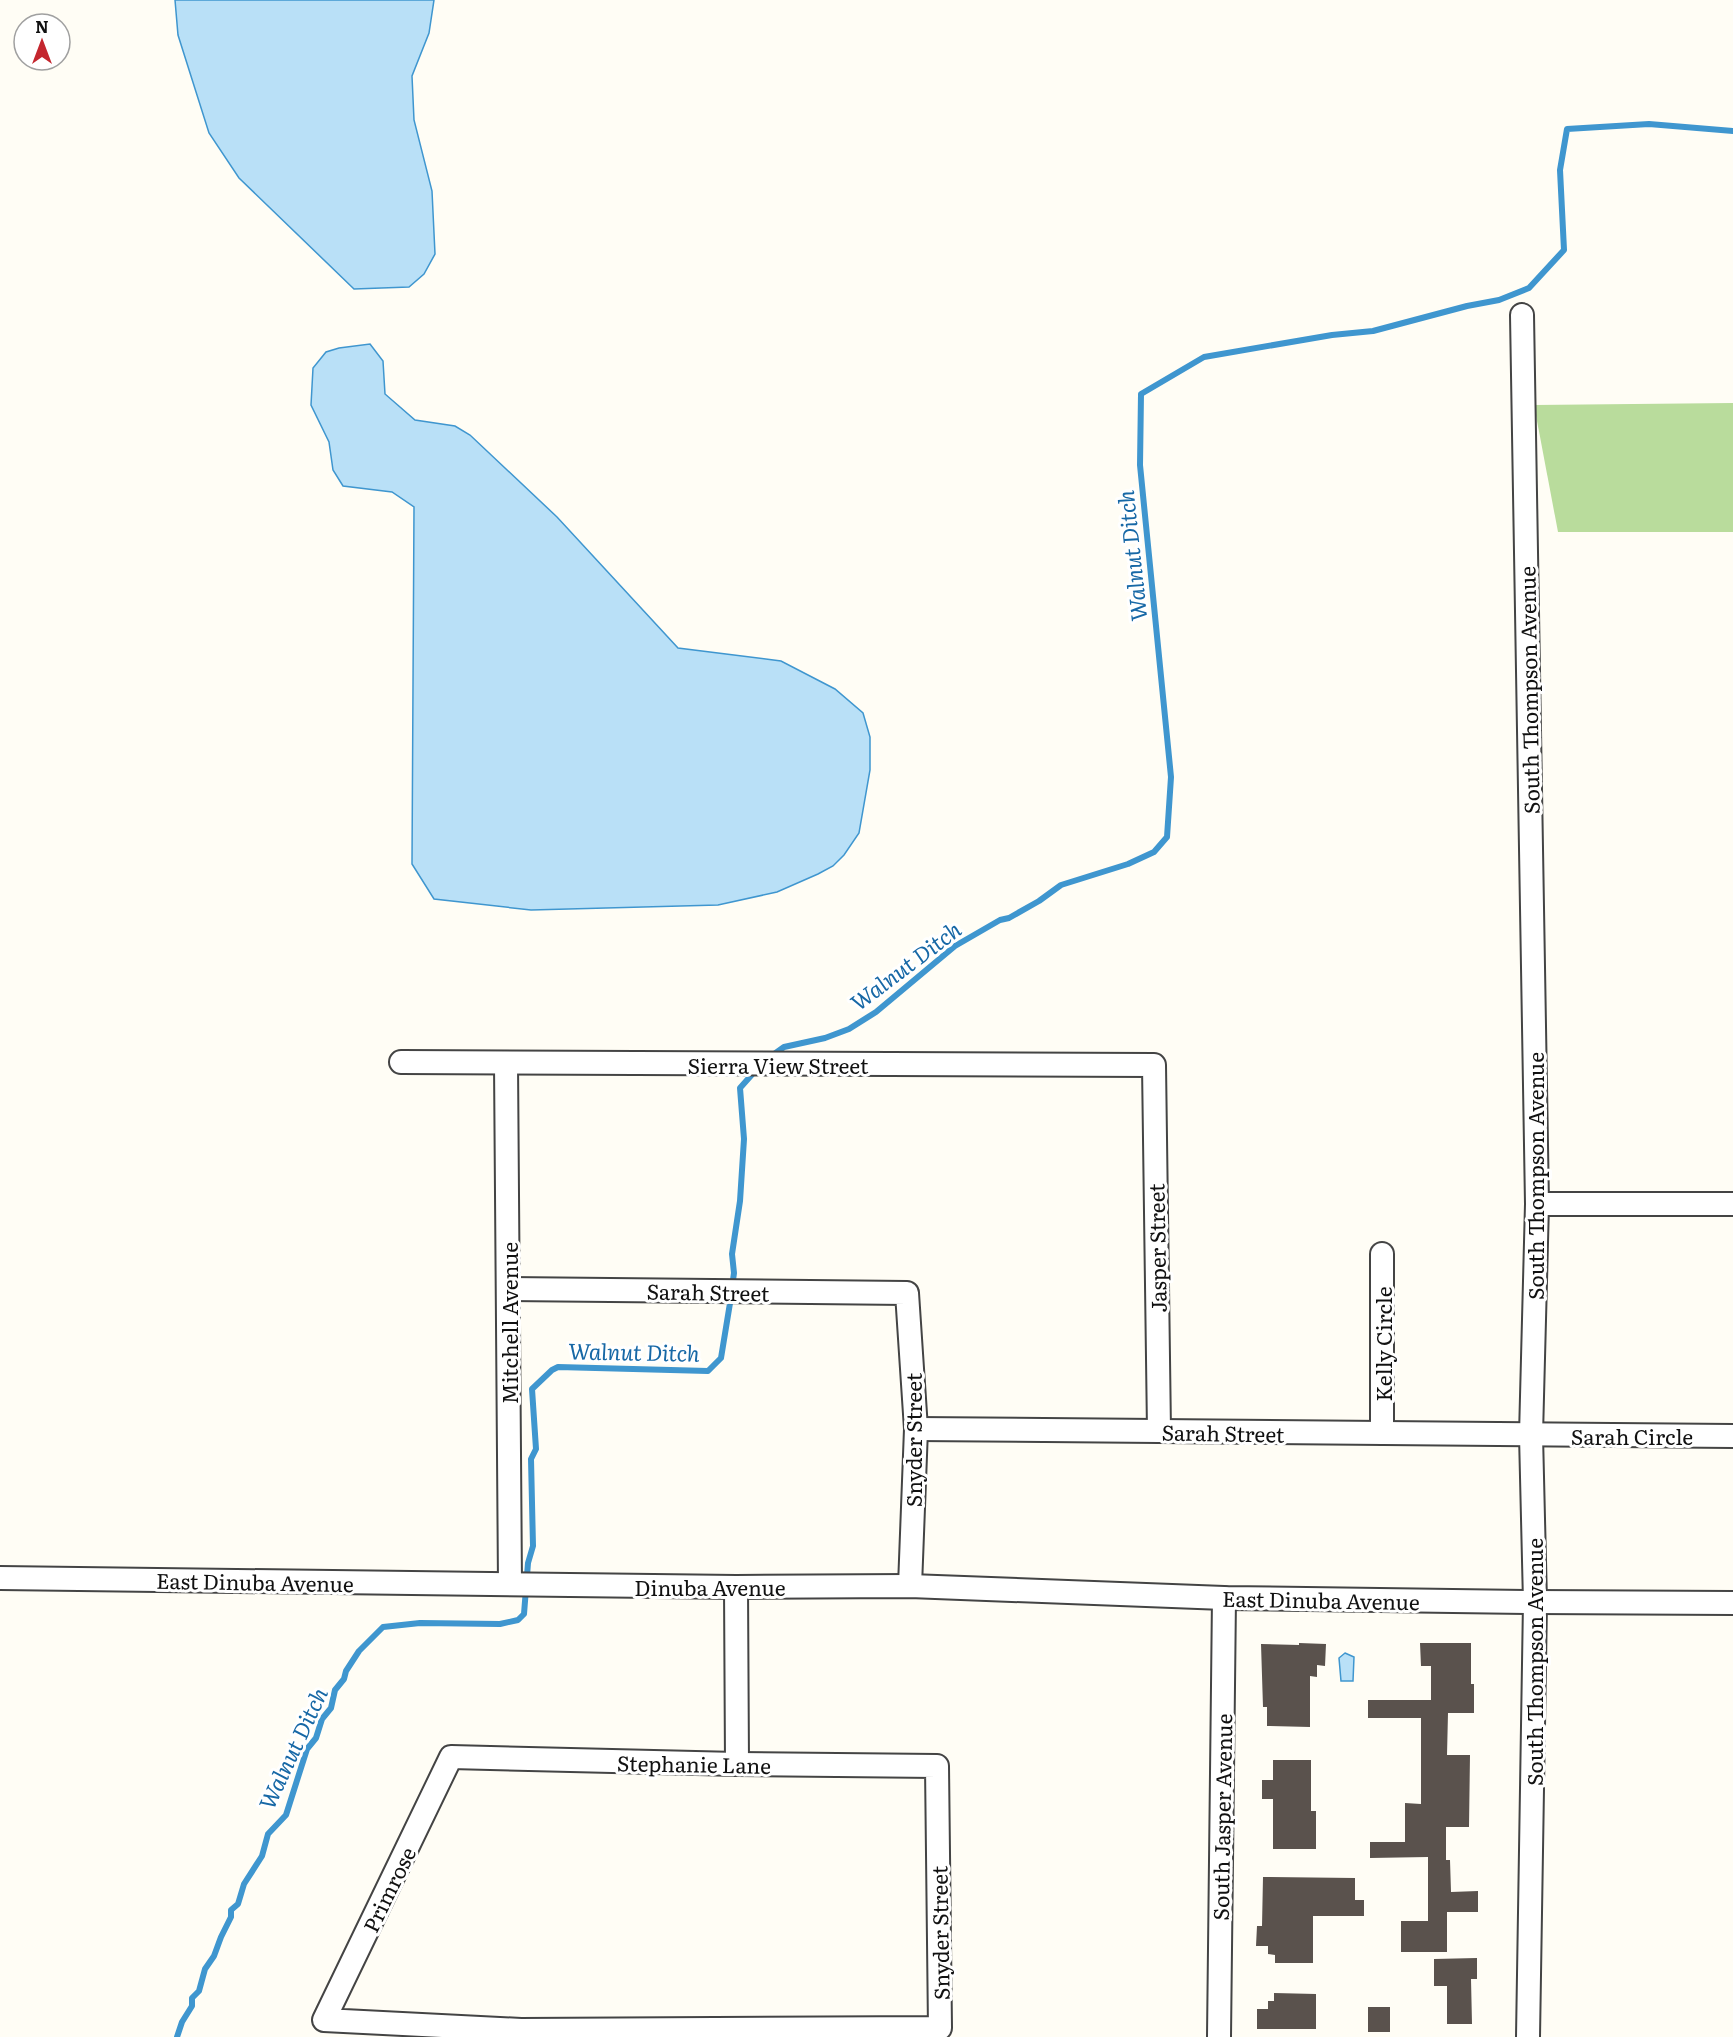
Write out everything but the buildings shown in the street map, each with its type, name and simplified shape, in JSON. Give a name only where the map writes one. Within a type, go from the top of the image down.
[{"type":"street","name":"South Thompson Avenue","points":[[1522,315],[1538,1204],[1531,1435],[1535,1602],[1528,2037]]},
{"type":"street","name":"Sierra View Street","points":[[401,1062],[1154,1065]]},
{"type":"street","name":"Mitchell Avenue","points":[[506,1063],[510,1584]]},
{"type":"street","name":"Jasper Street","points":[[1154,1065],[1159,1431]]},
{"type":"street","points":[[1538,1204],[1733,1204]]},
{"type":"street","name":"Kelly Circle","points":[[1382,1254],[1382,1433]]},
{"type":"street","name":"Sarah Street","points":[[508,1289],[907,1293]]},
{"type":"street","name":"Snyder Street","points":[[907,1293],[916,1429],[910,1586]]},
{"type":"street","name":"Sarah Street","points":[[916,1429],[1531,1435]]},
{"type":"street","name":"Sarah Circle","points":[[1531,1435],[1733,1436]]},
{"type":"street","name":"East Dinuba Avenue","points":[[0,1578],[510,1584]]},
{"type":"street","name":"Dinuba Avenue","points":[[510,1584],[736,1587],[910,1586]]},
{"type":"street","name":"East Dinuba Avenue","points":[[910,1586],[1224,1598],[1733,1603]]},
{"type":"street","points":[[736,1587],[737,1764]]},
{"type":"street","name":"South Jasper Avenue","points":[[1219,2037],[1224,1598]]},
{"type":"street","name":"Stephanie Lane","points":[[451,1757],[937,1766]]},
{"type":"street","name":"Primrose","points":[[451,1757],[324,2020],[521,2034]]},
{"type":"street","name":"Snyder Street","points":[[521,2034],[940,2028],[937,1766]]},
{"type":"green space","points":[[1733,403],[1733,532],[1558,532],[1534,405]]},
{"type":"water","points":[[175,0],[434,0],[429,33],[412,76],[414,120],[432,191],[435,254],[424,274],[409,287],[354,289],[239,178],[209,133],[178,35]]},
{"type":"water","points":[[370,344],[383,361],[385,394],[415,420],[455,426],[470,435],[557,517],[678,648],[781,661],[835,689],[863,713],[870,737],[870,770],[859,833],[844,855],[833,866],[777,892],[718,905],[531,910],[434,899],[412,864],[414,507],[392,492],[343,486],[333,470],[329,442],[311,405],[313,368],[326,352]]},
{"type":"water","points":[[1345,1653],[1354,1657],[1353,1681],[1341,1681],[1339,1658]]},
{"type":"waterway","name":"Walnut Ditch","points":[[770,1057],[784,1047],[825,1038],[849,1029],[876,1012],[955,946],[1039,901],[1061,885],[1128,864],[1154,852],[1167,837],[1171,777],[1140,465],[1141,394],[1204,357],[1332,335],[1373,331],[1467,306],[1499,300],[1529,288],[1564,250],[1560,170],[1567,129],[1649,124],[1733,131]]},
{"type":"waterway","name":"Walnut Ditch","points":[[732,1287],[734,1273],[732,1254],[740,1201],[744,1139],[740,1088],[756,1070]]},
{"type":"waterway","name":"Walnut Ditch","points":[[177,2037],[182,2022],[192,2006],[192,1998],[199,1991],[205,1969],[214,1956],[231,1917],[231,1910],[238,1904],[244,1884],[262,1856],[268,1834],[286,1815],[307,1749],[316,1738],[322,1719],[331,1708],[335,1690],[344,1679],[346,1671],[359,1651],[383,1627],[420,1623],[500,1624],[518,1620],[524,1614],[528,1563],[533,1546],[531,1459],[536,1449],[532,1389],[558,1367],[708,1371],[721,1358],[731,1297]]}]
